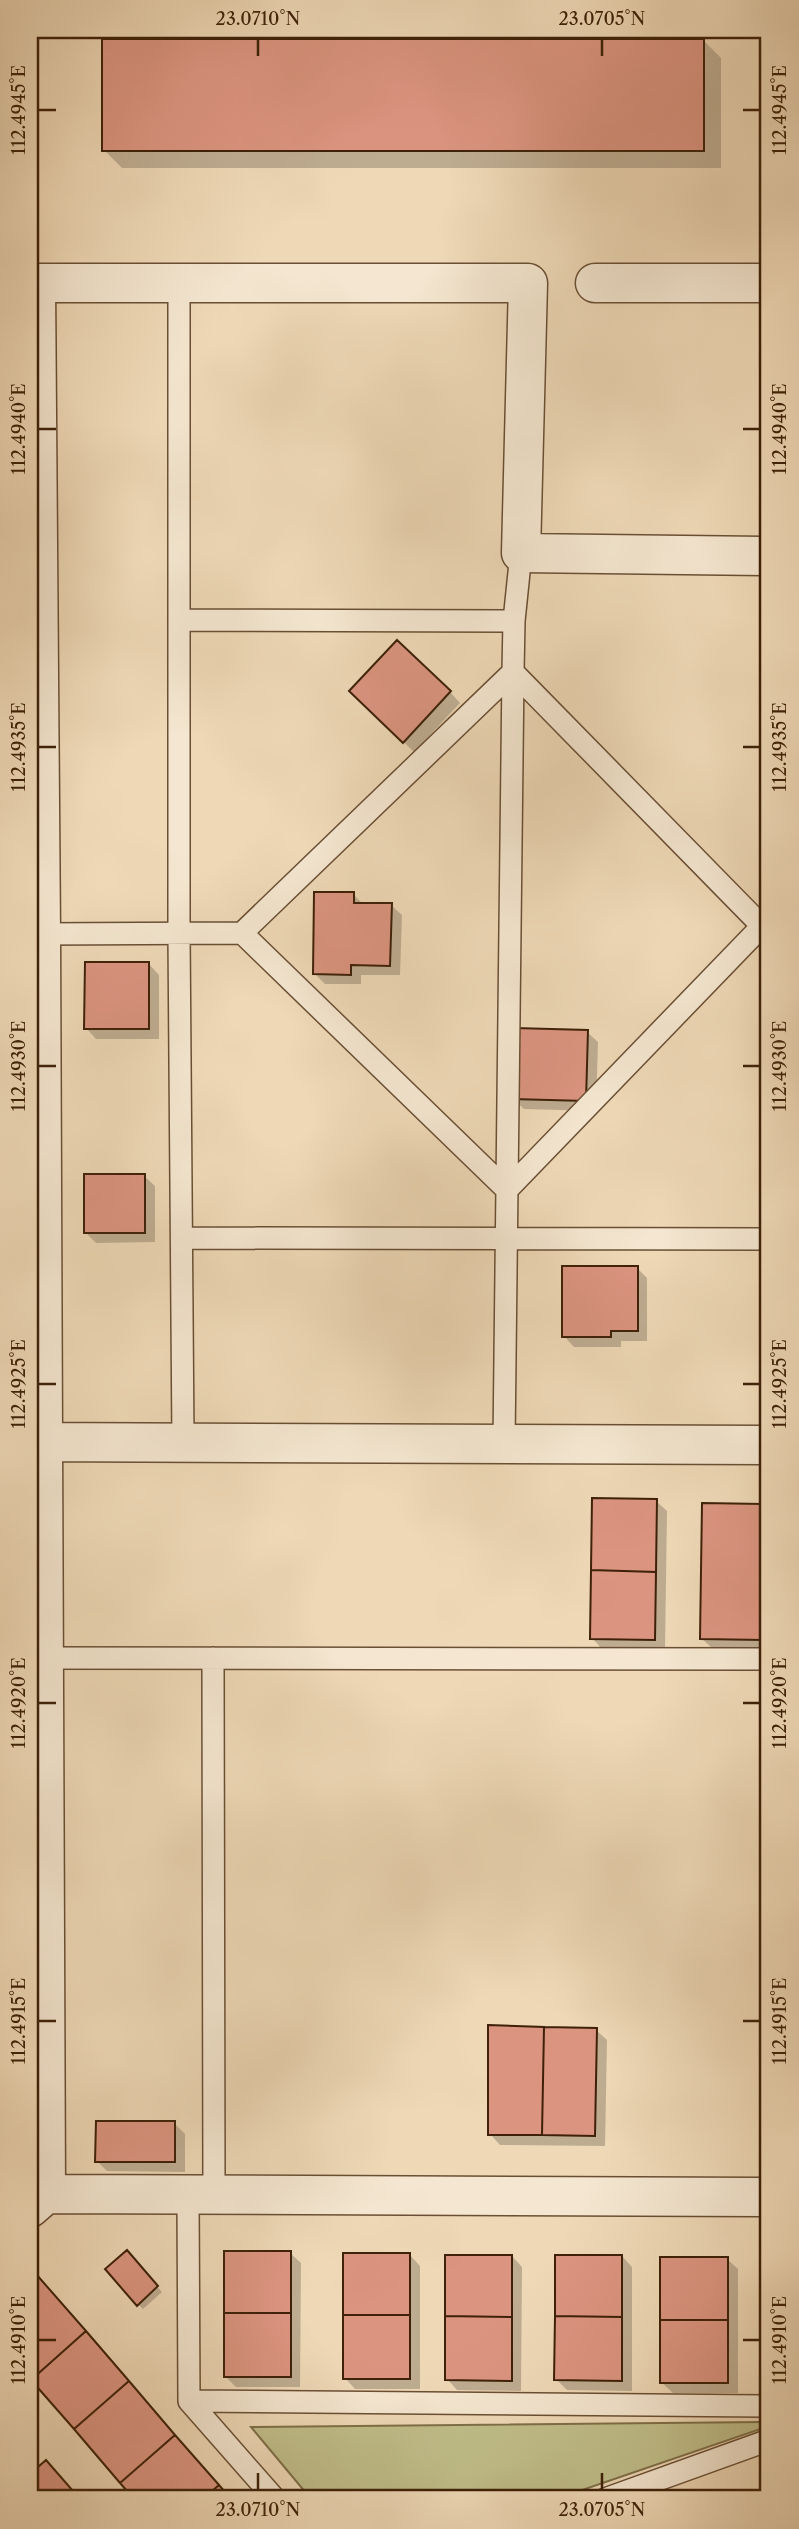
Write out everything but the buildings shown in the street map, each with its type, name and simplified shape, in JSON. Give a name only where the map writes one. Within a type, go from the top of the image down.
[{"type":"street","points":[[769,556],[520,553],[528,283],[33,283],[37,910],[38,2201],[201,2195],[769,2197]]},
{"type":"street","points":[[595,283],[769,283]]},
{"type":"street","points":[[36,1442],[769,1445]]},
{"type":"lane","points":[[179,283],[179,934],[183,1442]]},
{"type":"lane","points":[[504,1443],[513,672],[520,553]]},
{"type":"lane","points":[[180,620],[514,621]]},
{"type":"lane","points":[[37,910],[179,934],[242,933],[513,672]]},
{"type":"lane","points":[[508,1190],[765,926],[513,672]]},
{"type":"lane","points":[[242,933],[508,1190]]},
{"type":"lane","points":[[182,1238],[769,1240]]},
{"type":"lane","points":[[37,1658],[769,1659]]},
{"type":"lane","points":[[213,1658],[201,2195],[189,2401],[275,2499]]},
{"type":"lane","points":[[189,2401],[769,2406]]},
{"type":"lane","points":[[605,2499],[769,2440]]},
{"type":"shaded area","points":[[769,2422],[769,2426],[556,2499],[311,2499],[251,2427]]}]
